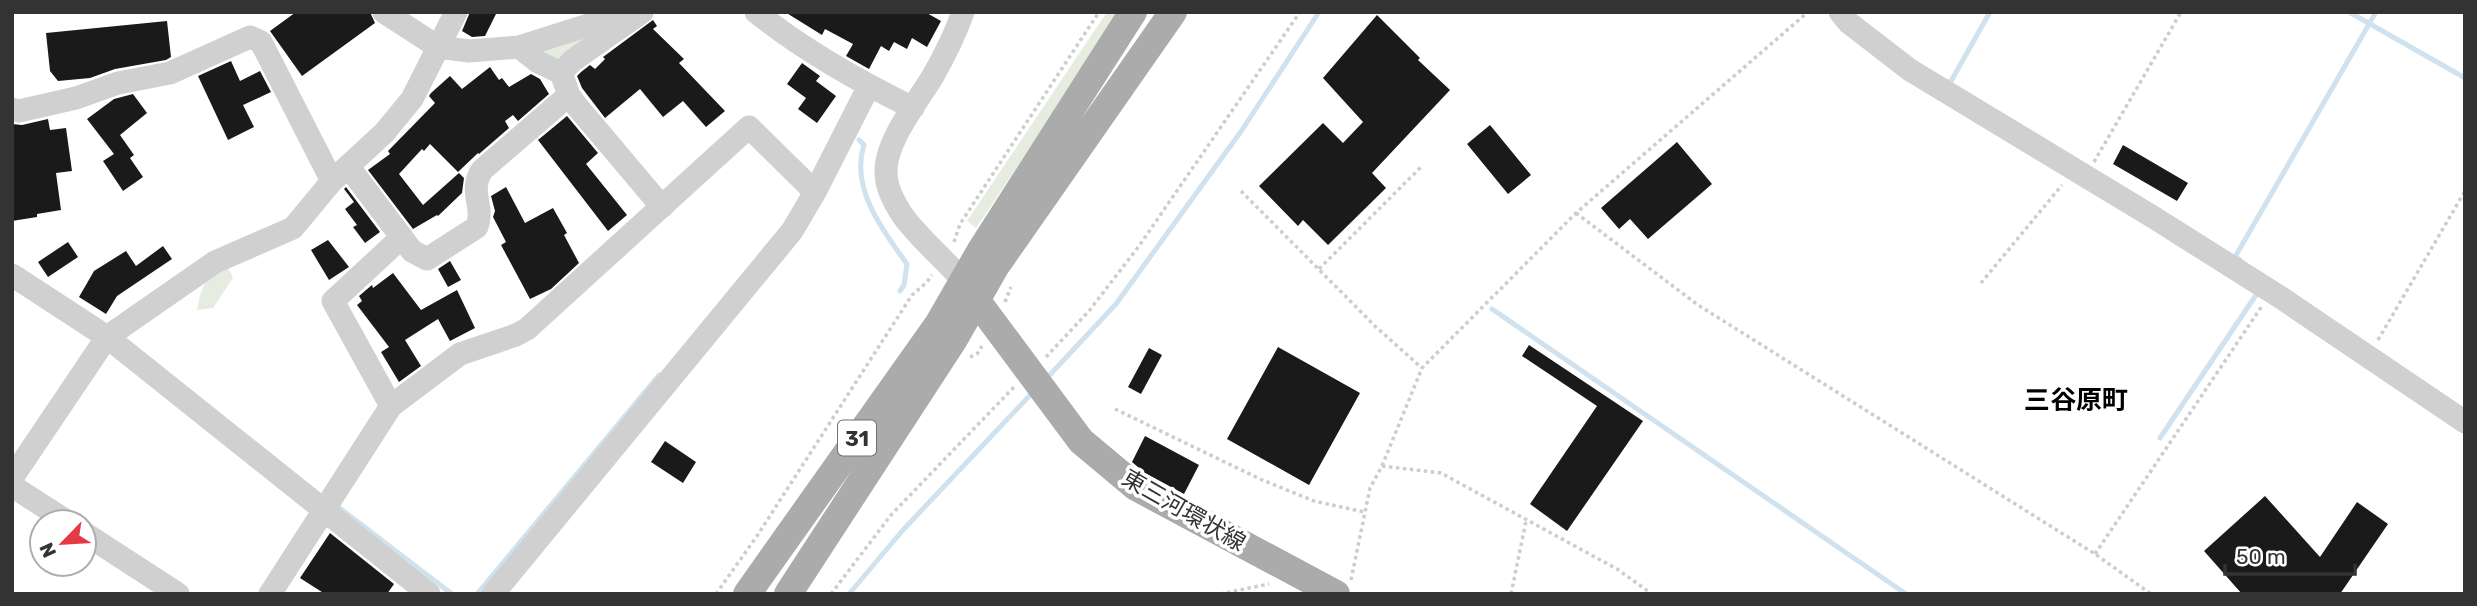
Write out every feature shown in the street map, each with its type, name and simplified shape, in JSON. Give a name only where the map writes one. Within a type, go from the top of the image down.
[{"type":"main road","name":"31","points":[[788,594],[947,350],[969,291],[1133,12]]},
{"type":"main road","name":"31","points":[[747,594],[939,323],[995,267],[1173,12]]},
{"type":"main road","name":"東三河環状線","points":[[969,291],[1081,441],[1136,487],[1292,571],[1343,587]]},
{"type":"street","points":[[384,12],[438,47],[469,51],[519,47],[630,12]]},
{"type":"street","points":[[12,478],[107,337],[215,262],[293,228],[340,173],[384,133],[405,110],[456,12]]},
{"type":"street","points":[[12,109],[31,109],[76,98],[118,83],[170,73],[250,37],[261,42],[340,173],[402,237],[412,251],[427,259],[477,227],[480,219],[475,189],[477,178],[565,84],[572,61],[642,12]]},
{"type":"street","points":[[756,12],[817,57],[913,108]]},
{"type":"street","points":[[963,12],[949,47],[890,151],[886,171],[894,201],[906,220],[944,258],[969,291]]},
{"type":"street","points":[[1840,12],[1849,23],[1910,70],[2265,288],[2465,422]]},
{"type":"street","points":[[519,47],[565,84],[662,207]]},
{"type":"street","points":[[493,594],[792,231],[869,86]]},
{"type":"street","points":[[270,594],[391,406],[460,354],[527,329],[750,127],[815,192]]},
{"type":"street","points":[[391,406],[333,301],[402,237]]},
{"type":"street","points":[[12,275],[107,337],[429,594]]},
{"type":"street","points":[[12,486],[46,508]]},
{"type":"street","points":[[98,542],[178,594]]},
{"type":"path","points":[[716,594],[757,536],[912,295],[926,283],[944,258],[955,241],[960,224],[1099,12]]},
{"type":"path","points":[[831,594],[891,515],[1038,384],[1139,246],[1300,12]]},
{"type":"path","points":[[1343,587],[1370,488],[1382,466],[1422,368],[1576,213],[1808,12]]},
{"type":"path","points":[[1980,283],[2080,174],[2181,12]]},
{"type":"path","points":[[1319,269],[1423,165]]},
{"type":"path","points":[[1241,191],[1376,327],[1422,368]]},
{"type":"path","points":[[2368,356],[2465,191]]},
{"type":"path","points":[[1576,213],[1698,305],[2095,554],[2151,594]]},
{"type":"path","points":[[2095,554],[2265,288]]},
{"type":"path","points":[[1115,409],[1260,479],[1314,501],[1364,512]]},
{"type":"path","points":[[1382,466],[1441,473],[1616,569],[1653,594]]},
{"type":"path","points":[[1511,594],[1526,521]]},
{"type":"path","points":[[1220,594],[1281,582],[1292,571]]},
{"type":"shaded area","points":[[1107,12],[1121,12],[976,228],[967,221]]},
{"type":"shaded area","points":[[621,22],[558,65],[531,48]]},
{"type":"shaded area","points":[[227,265],[233,278],[213,308],[197,310],[205,283]]},
{"type":"building","points":[[296,12],[370,12],[375,23],[302,76],[270,31]]},
{"type":"building","points":[[470,12],[497,12],[485,36],[472,37],[462,31]]},
{"type":"building","points":[[785,12],[925,12],[941,21],[927,47],[912,38],[907,49],[894,42],[889,51],[881,46],[869,69],[846,56],[853,44],[825,29],[822,35]]},
{"type":"building","points":[[1377,15],[1450,90],[1372,173],[1386,188],[1328,245],[1303,220],[1298,226],[1259,186],[1323,123],[1343,143],[1363,122],[1323,78]]},
{"type":"building","points":[[653,20],[657,26],[653,29],[684,59],[679,63],[725,111],[706,127],[683,101],[663,117],[640,89],[605,118],[582,88],[577,76],[581,72],[590,65],[595,69],[605,59],[603,57]]},
{"type":"building","points":[[167,21],[171,57],[166,60],[115,69],[90,78],[58,81],[50,71],[46,33]]},
{"type":"building","points":[[231,61],[240,81],[260,71],[271,92],[243,105],[254,127],[228,140],[198,76]]},
{"type":"building","points":[[802,63],[820,76],[816,81],[836,96],[817,123],[798,109],[806,98],[787,84]]},
{"type":"building","points":[[490,67],[499,80],[502,78],[509,87],[531,74],[540,79],[549,94],[518,121],[513,115],[505,121],[509,128],[458,172],[430,144],[424,151],[422,149],[399,174],[423,205],[459,173],[464,178],[462,193],[438,216],[413,229],[368,170],[390,154],[388,151],[435,103],[429,96],[450,76],[462,89]]},
{"type":"building","points":[[133,94],[147,113],[120,135],[134,155],[130,158],[143,177],[123,191],[103,161],[114,154],[87,119],[114,99]]},
{"type":"building","points":[[567,116],[598,153],[586,164],[627,215],[608,231],[538,140]]},
{"type":"building","points":[[48,119],[50,130],[66,128],[72,171],[56,173],[61,210],[12,221],[12,124],[22,125]]},
{"type":"building","points":[[1490,125],[1531,175],[1508,194],[1467,144]]},
{"type":"building","points":[[1677,142],[1712,184],[1648,239],[1630,219],[1619,229],[1601,208]]},
{"type":"building","points":[[2123,145],[2188,183],[2177,201],[2113,164]]},
{"type":"building","points":[[346,187],[380,232],[365,243],[353,227],[357,225],[345,209],[354,202],[344,189]]},
{"type":"building","points":[[506,187],[525,223],[553,208],[579,263],[551,289],[530,299],[501,245],[506,242],[493,217],[495,211],[491,196]]},
{"type":"building","points":[[328,240],[349,267],[329,280],[311,250]]},
{"type":"building","points":[[68,242],[78,257],[48,277],[38,262]]},
{"type":"building","points":[[163,246],[172,259],[117,296],[106,314],[79,297],[94,271],[126,251],[136,266]]},
{"type":"building","points":[[450,261],[461,280],[448,287],[438,269]]},
{"type":"building","points":[[393,273],[421,310],[457,290],[475,328],[450,341],[438,319],[405,340],[421,366],[399,382],[381,352],[389,347],[357,305],[362,301],[359,296]]},
{"type":"building","points":[[1529,345],[1643,421],[1567,531],[1530,504],[1597,406],[1522,356]]},
{"type":"building","points":[[1278,347],[1360,393],[1309,485],[1227,439]]},
{"type":"building","points":[[1149,348],[1162,355],[1141,394],[1128,387]]},
{"type":"building","points":[[1145,436],[1199,465],[1184,494],[1145,473],[1132,462]]},
{"type":"building","points":[[665,441],[696,462],[683,483],[651,462]]},
{"type":"building","points":[[2265,496],[2320,557],[2357,502],[2388,524],[2340,594],[2242,594],[2204,551]]},
{"type":"building","points":[[330,533],[394,584],[387,594],[325,594],[300,578]]},
{"type":"waterway","points":[[1045,380],[1116,304],[1242,130],[1319,12]]},
{"type":"waterway","points":[[1946,81],[1950,83],[1990,12]]},
{"type":"waterway","points":[[2349,12],[2465,78]]},
{"type":"waterway","points":[[2240,260],[2235,257],[2376,12]]},
{"type":"waterway","points":[[859,140],[864,145],[861,177],[865,193],[879,223],[907,264],[904,285],[900,291]]},
{"type":"waterway","points":[[2160,438],[2260,289]]},
{"type":"waterway","points":[[1492,309],[1906,594]]},
{"type":"waterway","points":[[477,594],[659,375]]},
{"type":"waterway","points":[[849,594],[903,530],[1033,392]]},
{"type":"waterway","points":[[337,506],[452,594]]},
{"type":"district","name":"三谷原町","points":[[2076,400]]}]
